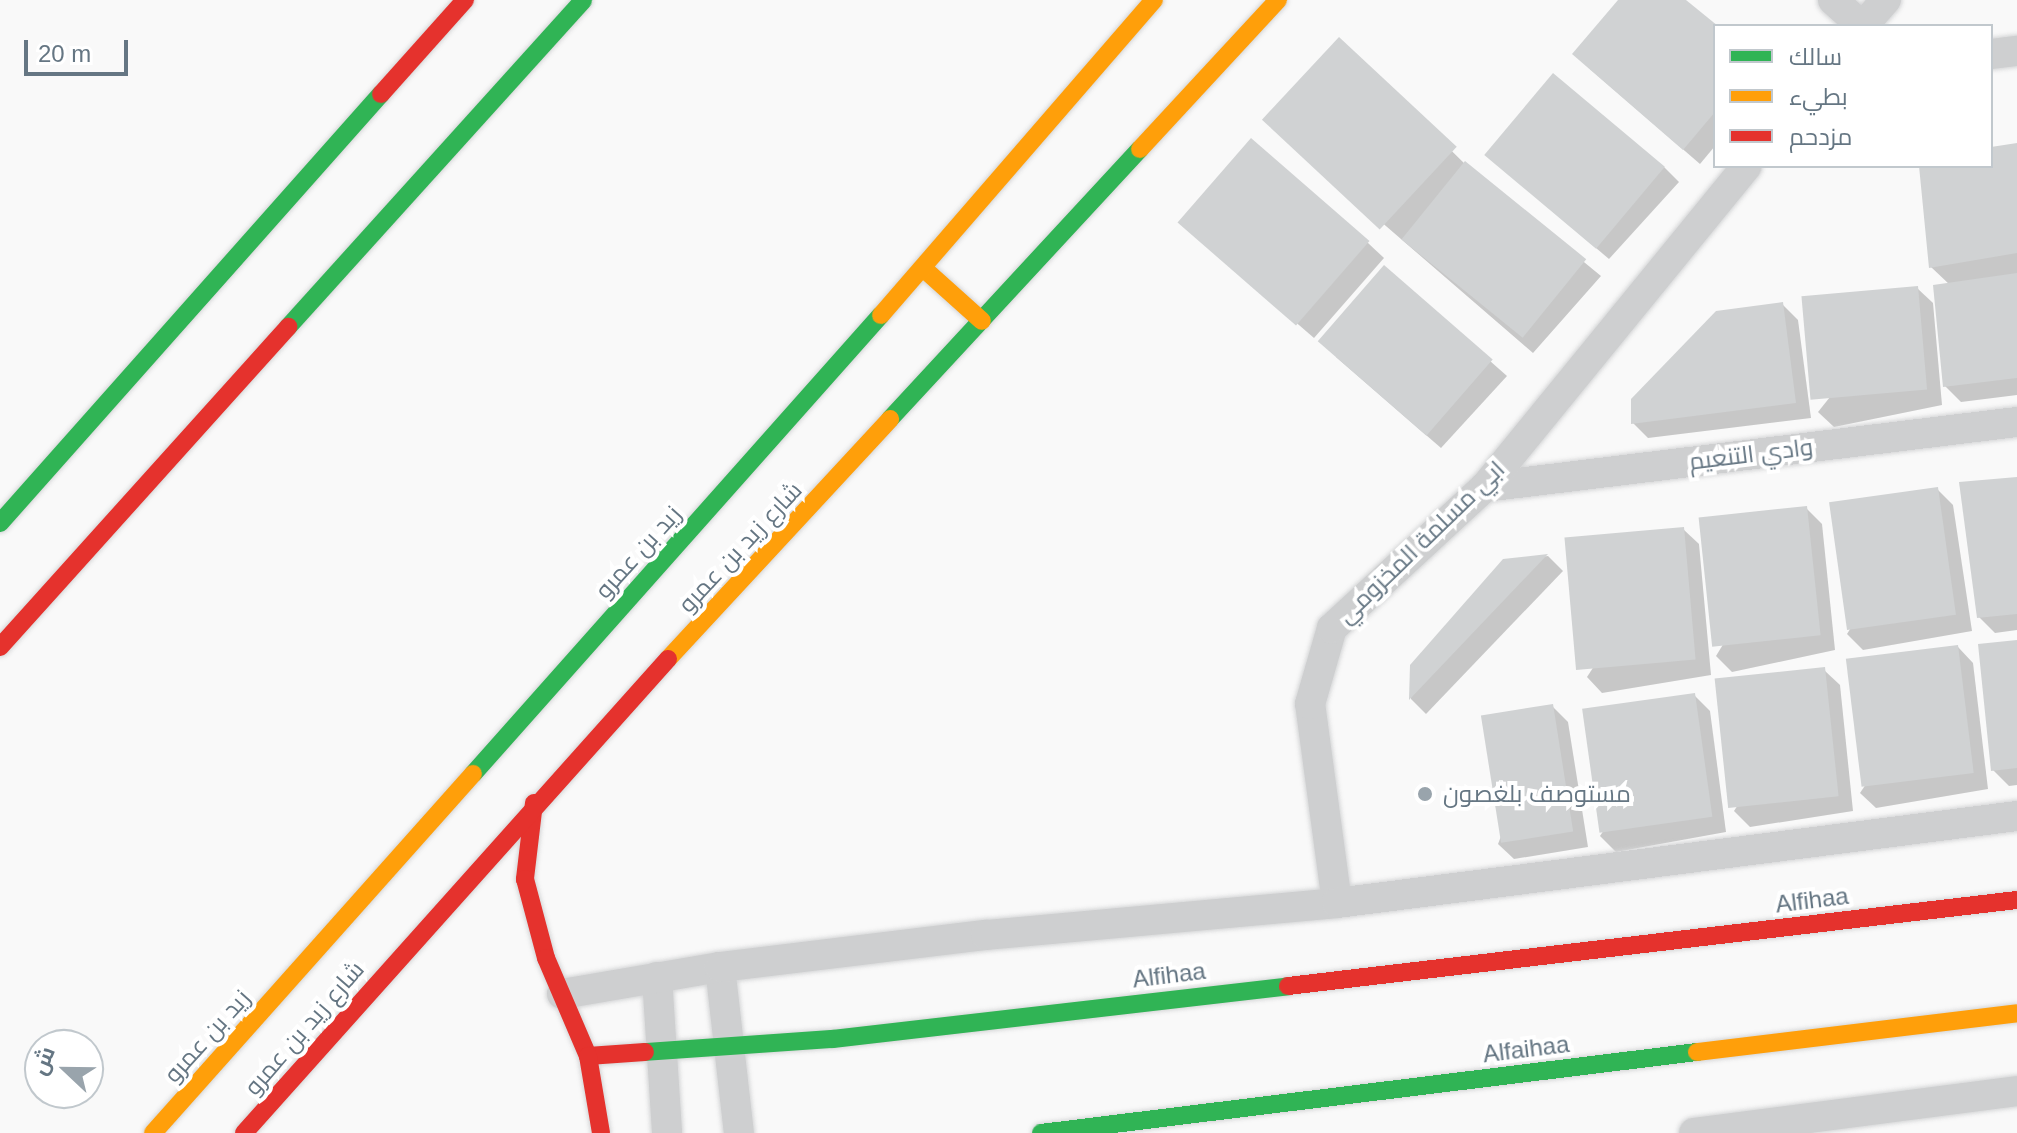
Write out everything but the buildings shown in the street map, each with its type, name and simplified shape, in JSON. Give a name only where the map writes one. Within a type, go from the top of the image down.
[{"type":"main road","points":[[0,523],[465,0]]},
{"type":"main road","points":[[0,647],[583,0]]},
{"type":"main road","points":[[1080,85],[1140,0]]},
{"type":"main road","name":"زيد بن عمرو","points":[[153,1133],[923,268],[1154,0]]},
{"type":"main road","name":"شارع زيد بن عمرو","points":[[244,1133],[534,803],[1278,0]]},
{"type":"main road","points":[[923,268],[982,321]]},
{"type":"main road","points":[[534,803],[525,879],[546,958],[588,1056],[601,1133]]},
{"type":"main road","name":"Alfihaa","points":[[588,1056],[833,1039],[2017,900]]},
{"type":"main road","name":"Alfaihaa","points":[[1041,1133],[2017,1013]]},
{"type":"street","points":[[1833,0],[1860,24]]},
{"type":"street","points":[[1864,24],[1886,0]]},
{"type":"street","points":[[1993,54],[2017,51]]},
{"type":"street","name":"ابي مسلمة المخزومي","points":[[1337,903],[1310,704],[1332,628],[1485,487],[1745,168]]},
{"type":"street","name":"وادي التنعيم","points":[[1485,487],[2017,422]]},
{"type":"street","points":[[562,994],[720,967],[986,935],[1337,903],[2017,816]]},
{"type":"street","points":[[720,967],[739,1133]]},
{"type":"street","points":[[657,977],[667,1133]]},
{"type":"street","points":[[1694,1133],[2017,1091]]},
{"type":"traffic: fast","points":[[288,327],[583,0]]},
{"type":"traffic: fast","points":[[0,523],[381,94]]},
{"type":"traffic: fast","points":[[890,419],[1140,149]]},
{"type":"traffic: fast","points":[[473,774],[881,315]]},
{"type":"traffic: fast","points":[[645,1052],[833,1039],[1288,986]]},
{"type":"traffic: fast","points":[[1041,1133],[1697,1052]]},
{"type":"traffic: slow","points":[[881,315],[1154,0]]},
{"type":"traffic: slow","points":[[1140,149],[1278,0]]},
{"type":"traffic: slow","points":[[923,268],[982,321]]},
{"type":"traffic: slow","points":[[668,659],[890,419]]},
{"type":"traffic: slow","points":[[153,1133],[473,774]]},
{"type":"traffic: slow","points":[[1697,1052],[2017,1013]]},
{"type":"traffic: jam","points":[[381,94],[465,0]]},
{"type":"traffic: jam","points":[[0,647],[288,327]]},
{"type":"traffic: jam","points":[[244,1133],[668,659]]},
{"type":"traffic: jam","points":[[534,803],[525,879],[546,958],[588,1056],[645,1052]]},
{"type":"traffic: jam","points":[[1288,986],[2017,900]]},
{"type":"traffic: jam","points":[[588,1056],[601,1133]]},
{"type":"place","name":"مستوصف بلغصون","points":[[1425,794]]}]
